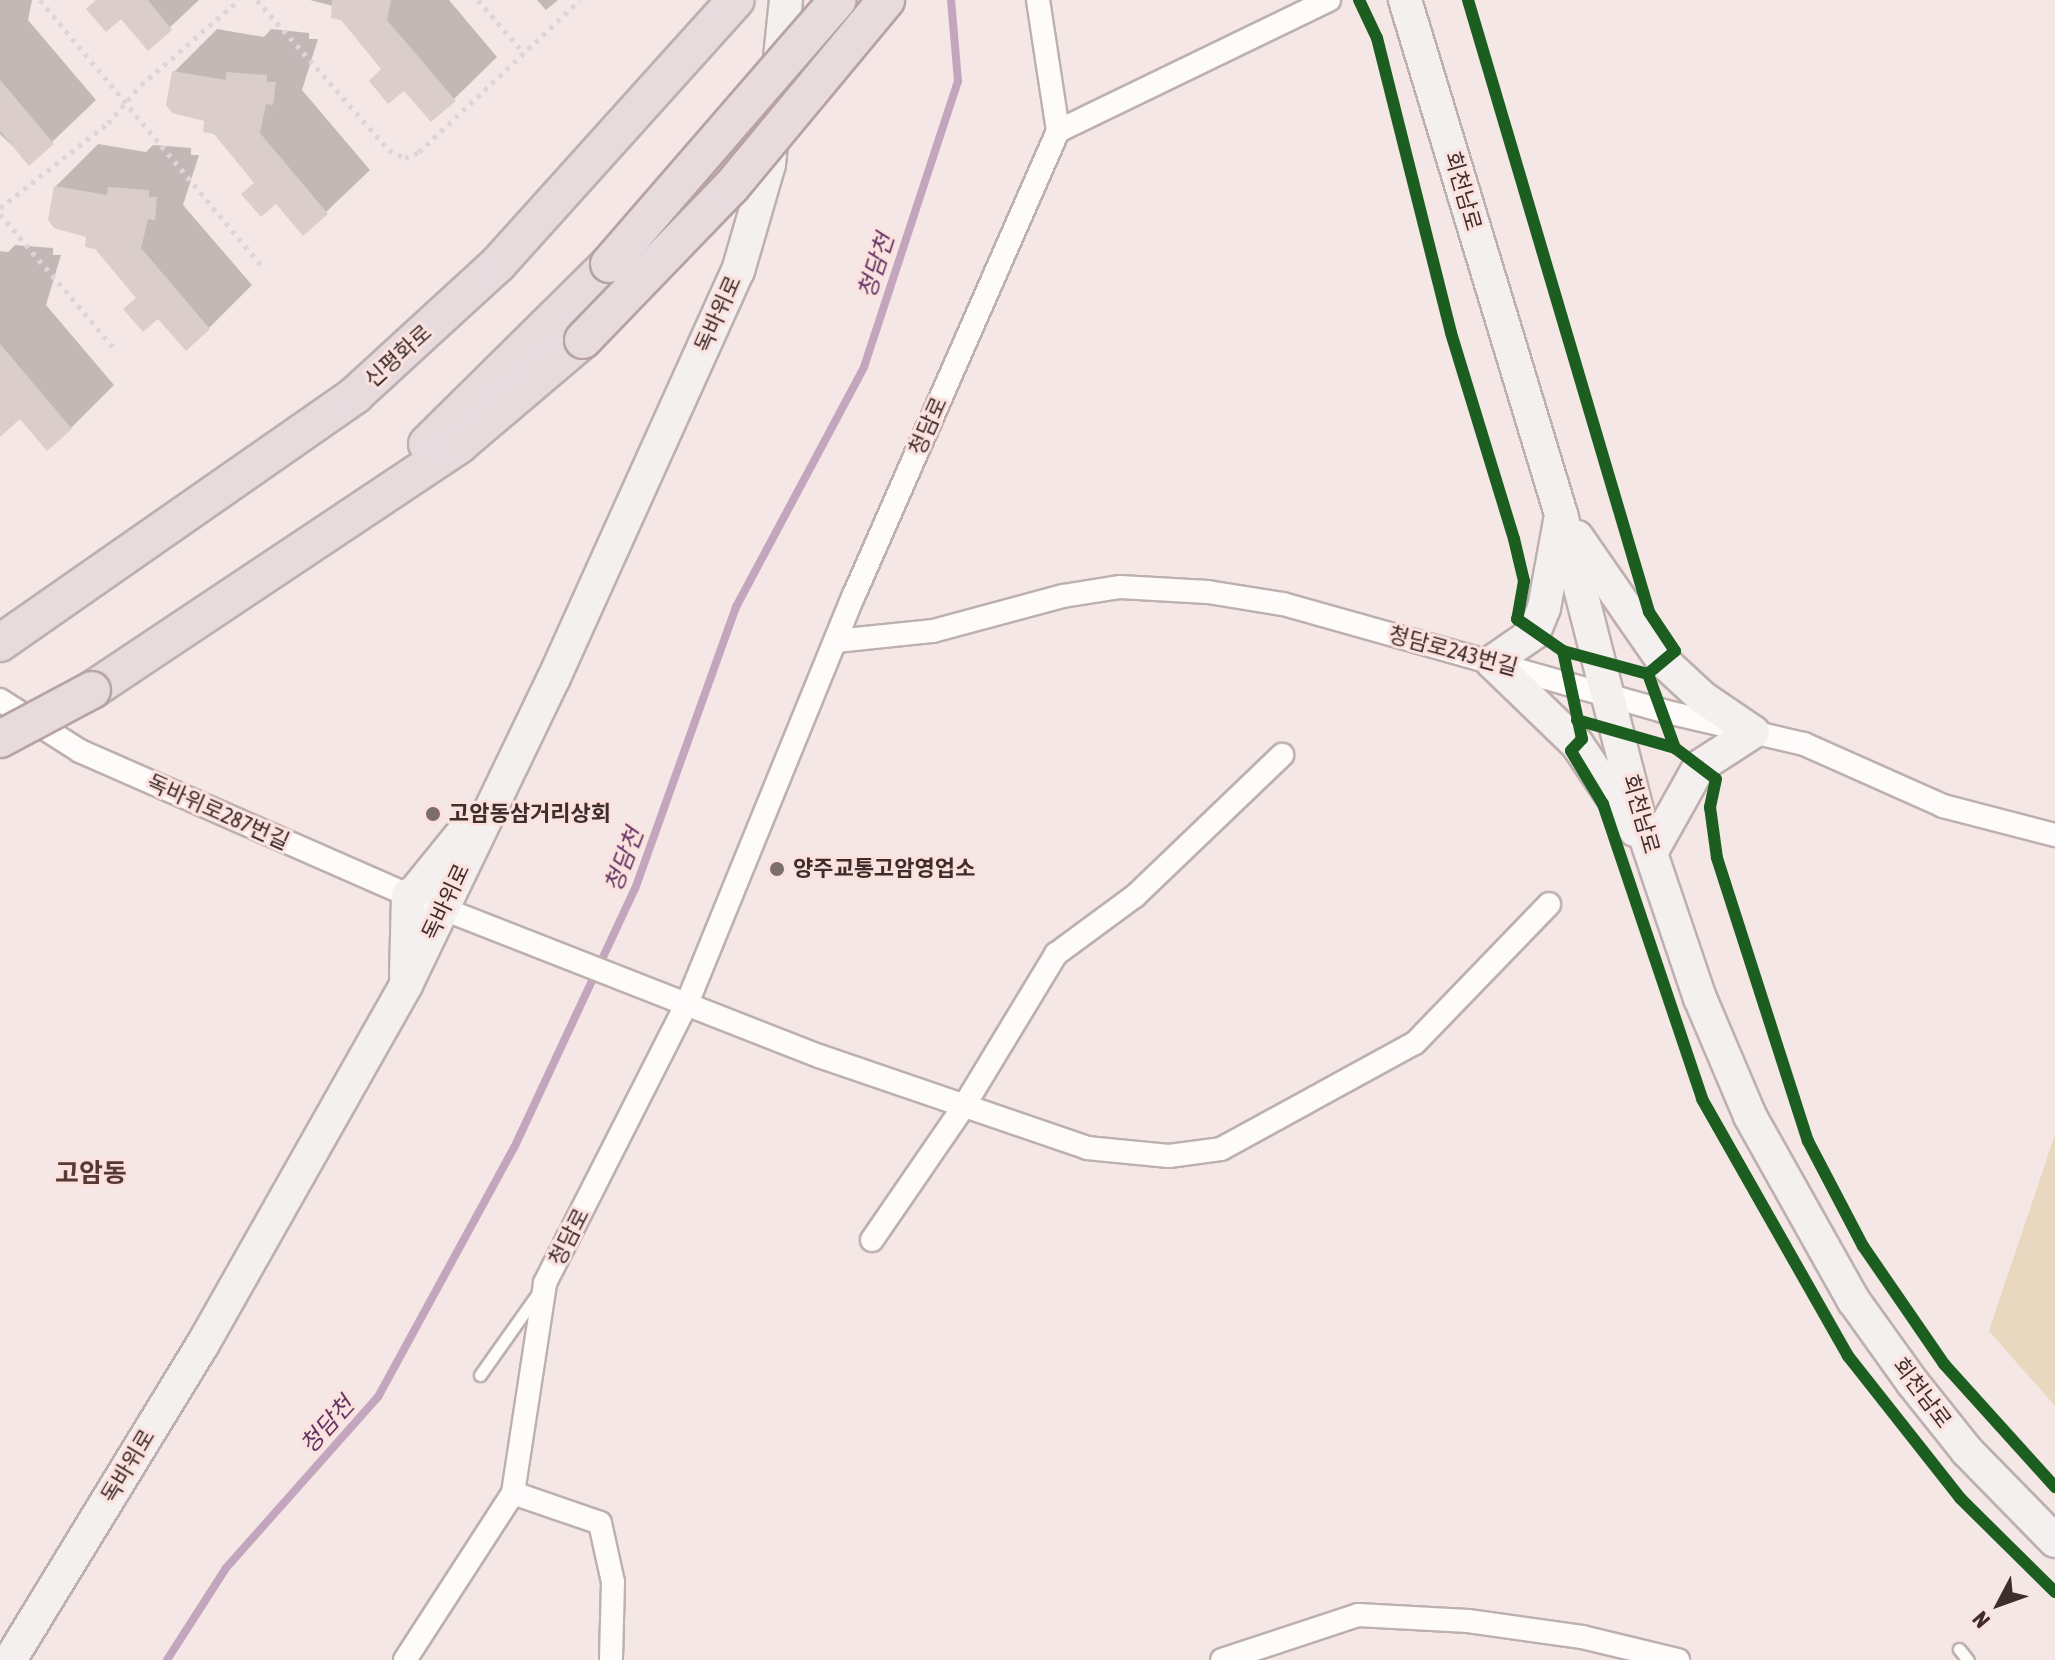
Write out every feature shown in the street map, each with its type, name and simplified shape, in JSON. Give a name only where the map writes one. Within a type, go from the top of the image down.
[{"type":"highway","name":"신평화로","points":[[4,641],[355,395],[498,264],[603,153],[736,0]]},
{"type":"highway","points":[[346,525],[609,264],[838,0]]},
{"type":"highway","points":[[0,739],[92,690],[346,525],[459,445],[583,340],[731,187],[886,0]]},
{"type":"main road","name":"독바위로","points":[[10,1660],[203,1344],[406,985],[444,909],[738,271],[769,164],[786,0]]},
{"type":"main road","name":"회천남로","points":[[1405,0],[1561,514],[1651,853],[1700,998],[1750,1116],[1802,1215],[1912,1382],[1967,1451],[2055,1541]]},
{"type":"main road","points":[[1561,514],[1663,661],[1753,732],[1699,767],[1651,853],[1577,744],[1492,662],[1534,633],[1544,608],[1561,514]]},
{"type":"main road","points":[[406,985],[411,894],[499,789]]},
{"type":"street","points":[[1038,0],[1058,131],[1329,0]]},
{"type":"street","name":"청담로","points":[[405,1660],[513,1493],[545,1283],[680,998],[1058,131]]},
{"type":"street","name":"청담로243번길","points":[[836,641],[933,631],[1063,596],[1120,587],[1208,592],[1283,604],[1804,744],[1943,806],[2055,835]]},
{"type":"street","name":"독바위로287번길","points":[[0,700],[80,751],[444,909]]},
{"type":"street","points":[[872,1240],[964,1106],[1056,954],[1135,896],[1282,755]]},
{"type":"street","points":[[444,909],[680,998],[819,1056],[1087,1148],[1169,1156],[1221,1149],[1415,1043],[1549,904]]},
{"type":"street","points":[[513,1493],[600,1523],[613,1582],[611,1660]]},
{"type":"street","points":[[1222,1660],[1358,1615],[1554,1633],[1678,1660]]},
{"type":"lane","points":[[480,1375],[545,1283]]},
{"type":"lane","points":[[1959,1649],[1968,1660]]},
{"type":"path","points":[[40,0],[261,265]]},
{"type":"path","points":[[0,208],[108,123],[126,102],[239,0]]},
{"type":"path","points":[[257,0],[389,150],[405,158],[419,152],[580,0]]},
{"type":"path","points":[[478,0],[524,53]]},
{"type":"path","points":[[0,214],[113,347]]},
{"type":"shaded area","points":[[2055,1134],[2055,1406],[1989,1331]]},
{"type":"building","points":[[96,0],[148,0],[172,30],[148,51],[121,19],[106,32],[86,9]]},
{"type":"building","points":[[332,0],[391,0],[387,20],[456,101],[431,122],[404,91],[388,104],[369,81],[381,69],[341,20],[331,18]]},
{"type":"building","points":[[172,71],[226,80],[226,72],[267,75],[267,82],[276,82],[273,105],[266,104],[260,133],[328,214],[303,236],[276,204],[261,217],[241,194],[254,183],[214,134],[203,132],[204,121],[172,113],[166,105]]},
{"type":"building","points":[[0,80],[54,144],[29,166],[0,131]]},
{"type":"building","points":[[54,186],[107,195],[108,187],[149,190],[149,197],[157,197],[155,220],[148,219],[141,248],[210,329],[186,351],[158,319],[143,332],[123,309],[136,298],[95,249],[85,247],[86,237],[54,228],[48,220]]},
{"type":"building","points":[[0,344],[72,429],[47,451],[20,419],[0,437]]},
{"type":"waterway","name":"청담천","points":[[167,1660],[226,1568],[378,1397],[514,1148],[635,889],[736,607],[864,367],[958,81],[951,0]]},
{"type":"cycle path","points":[[1359,0],[1377,38],[1451,333],[1514,539],[1524,581],[1517,619],[1563,651],[1582,739],[1571,751],[1603,804],[1702,1099],[1848,1356],[1960,1498],[2055,1592]]},
{"type":"cycle path","points":[[1468,0],[1649,612],[1675,651],[1648,674]]},
{"type":"cycle path","points":[[1563,651],[1648,674],[1675,748],[1716,779],[1710,807],[1717,858],[1808,1141],[1863,1246],[1944,1364],[2055,1487]]},
{"type":"cycle path","points":[[1577,720],[1675,748]]},
{"type":"place","name":"고암동삼거리상회","points":[[433,814]]},
{"type":"place","name":"양주교통고암영업소","points":[[777,869]]},
{"type":"district","name":"고암동","points":[[91,1174]]}]
